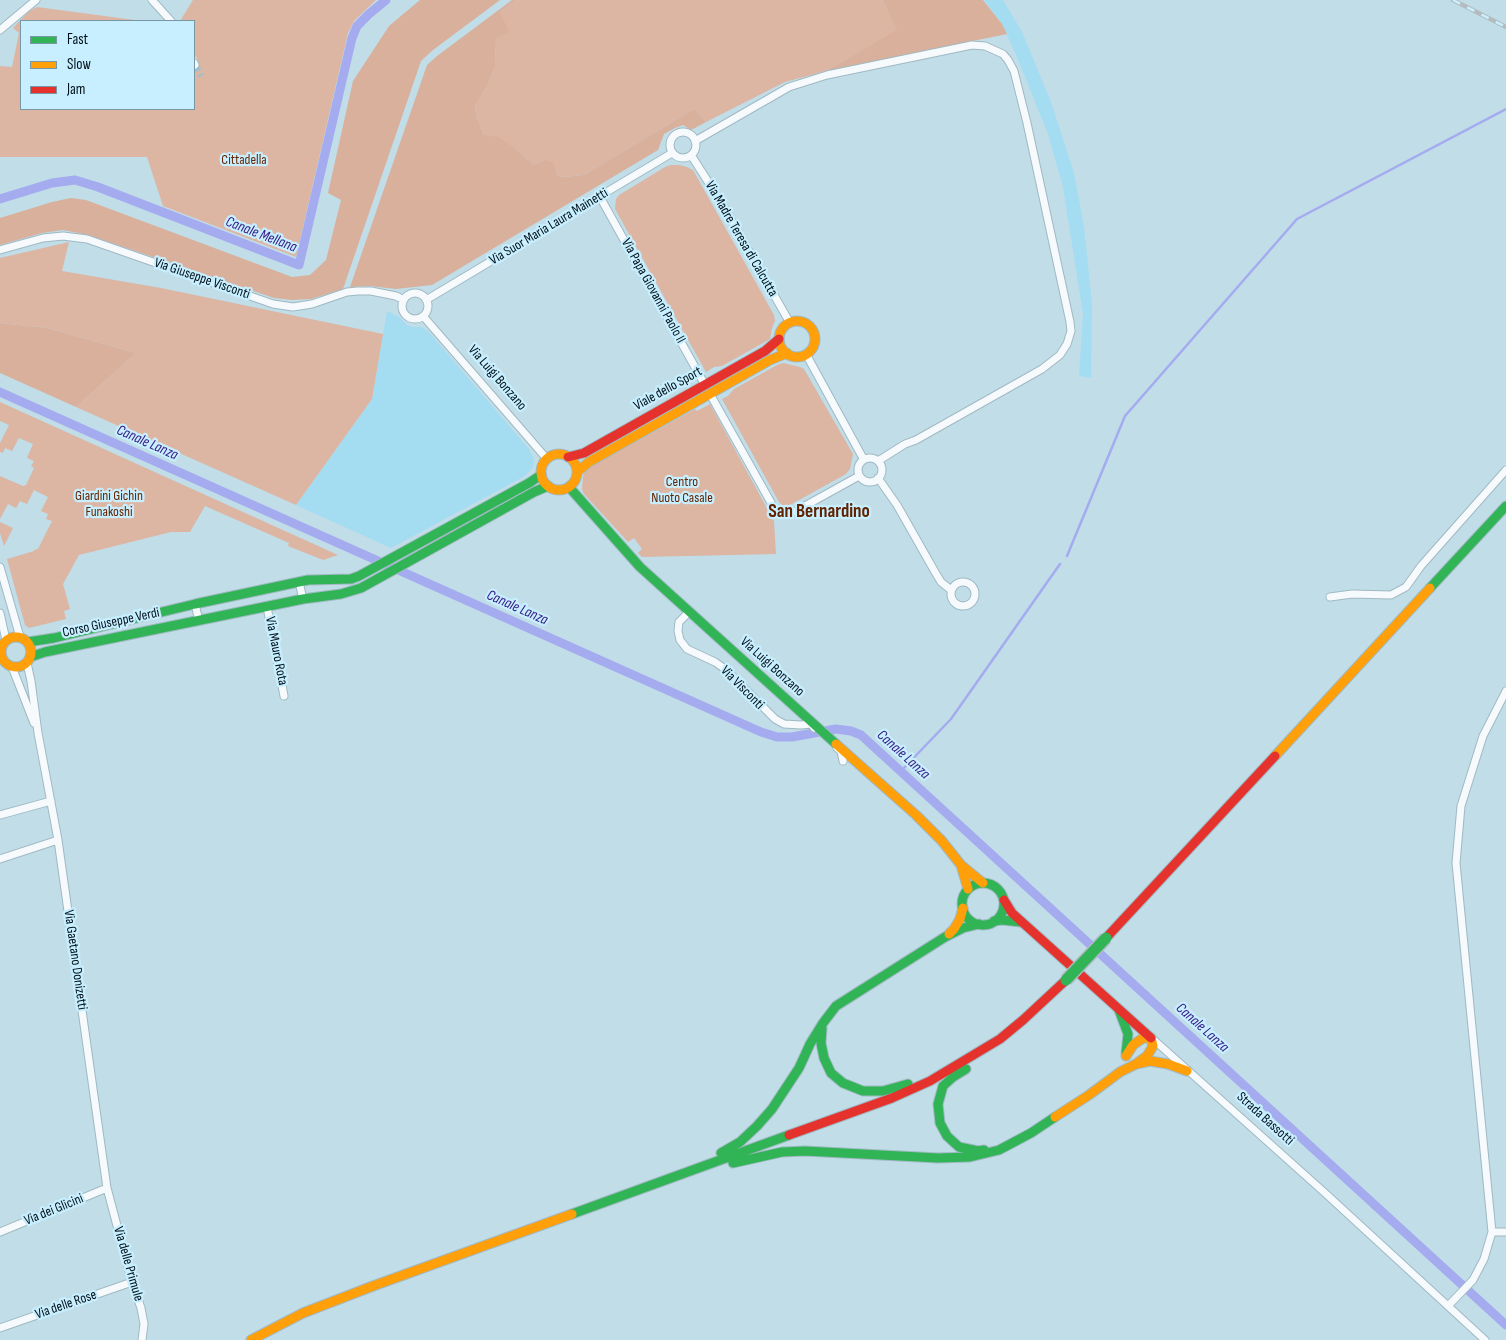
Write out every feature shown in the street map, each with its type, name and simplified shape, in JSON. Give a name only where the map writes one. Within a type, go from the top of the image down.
[{"type":"main road","points":[[803,322],[813,331],[814,344],[806,354],[796,356],[787,354],[781,347],[779,339],[782,329],[790,323],[803,322]]},
{"type":"main road","name":"Viale dello Sport","points":[[577,472],[589,462],[708,390],[765,352],[779,339]]},
{"type":"main road","name":"Viale dello Sport","points":[[568,457],[584,454],[708,390],[770,360],[787,354]]},
{"type":"main road","points":[[557,455],[568,457],[573,461],[577,472],[573,483],[569,487],[558,490],[548,486],[542,479],[541,474],[547,459],[557,455]]},
{"type":"main road","name":"Corso Giuseppe Verdi","points":[[24,640],[48,640],[195,604],[315,579],[351,579],[372,570],[529,483],[541,474]]},
{"type":"main road","name":"Corso Giuseppe Verdi","points":[[29,660],[45,652],[361,588],[548,486]]},
{"type":"main road","name":"Via Luigi Bonzano","points":[[569,487],[640,567],[916,815],[942,841],[961,865],[983,883]]},
{"type":"main road","points":[[251,1340],[320,1306],[892,1098],[930,1081],[1000,1039],[1066,980],[1106,938],[1506,506]]},
{"type":"main road","points":[[15,637],[24,640],[31,649],[29,660],[23,666],[6,664],[1,654],[2,646],[15,637]]},
{"type":"main road","name":"Via Luigi Bonzano","points":[[961,865],[968,889]]},
{"type":"main road","points":[[979,924],[969,918],[963,908],[962,901],[968,889],[983,883],[997,888],[1004,900],[1002,912],[994,921]]},
{"type":"main road","name":"Strada Bassotti","points":[[1004,900],[1022,922],[1151,1038]]},
{"type":"main road","points":[[946,937],[960,919],[963,908]]},
{"type":"main road","points":[[625,1194],[653,1178],[721,1153],[740,1142],[772,1109],[799,1068],[810,1044],[823,1023],[836,1006],[963,928],[994,921],[1022,922]]},
{"type":"main road","points":[[1119,1010],[1128,1034],[1126,1056]]},
{"type":"main road","points":[[823,1023],[821,1044],[824,1058],[831,1072],[844,1084],[863,1091],[883,1091],[908,1084],[939,1069],[990,1039],[1011,1024],[1023,1020]]},
{"type":"main road","points":[[999,1150],[978,1151],[959,1146],[947,1136],[940,1123],[938,1104],[943,1086],[953,1077],[998,1049],[1018,1031],[1023,1020]]},
{"type":"main road","points":[[625,1194],[658,1190],[728,1165],[782,1152],[831,1151],[868,1155],[938,1158],[970,1157],[999,1150],[1039,1128],[1120,1072],[1147,1056],[1153,1046],[1151,1038],[1143,1038],[1133,1044],[1120,1072]]},
{"type":"main road","points":[[1136,1064],[1150,1061],[1168,1064],[1187,1071]]},
{"type":"street","points":[[0,30],[36,0]]},
{"type":"street","points":[[152,0],[170,20]]},
{"type":"street","points":[[695,141],[789,87],[827,75],[972,45],[985,46],[1003,54],[1008,60],[1014,71],[1027,123],[1071,330],[1067,344],[1060,355],[1052,362],[878,461]]},
{"type":"street","points":[[687,133],[695,141],[695,149],[688,157],[679,158],[672,153],[670,141],[675,135],[687,133]]},
{"type":"street","name":"Via Suor Maria Laura Mainetti","points":[[426,300],[672,153]]},
{"type":"street","name":"Via Madre Teresa di Calcutta","points":[[691,155],[721,202],[790,323]]},
{"type":"street","name":"Via Papa Giovanni Paolo II","points":[[600,197],[774,508],[778,512],[794,512],[859,476]]},
{"type":"street","name":"Via Giuseppe Visconti","points":[[0,250],[44,238],[64,236],[87,239],[273,304],[292,307],[312,304],[347,292],[358,291],[371,291],[396,296],[404,300]]},
{"type":"street","points":[[417,294],[426,300],[428,308],[423,316],[415,319],[407,316],[403,309],[404,300],[410,295],[417,294]]},
{"type":"street","name":"Via Luigi Bonzano","points":[[423,316],[547,459]]},
{"type":"street","points":[[806,354],[864,460]]},
{"type":"street","points":[[871,458],[878,461],[882,472],[878,478],[868,482],[859,476],[858,465],[864,460],[871,458]]},
{"type":"street","points":[[1330,597],[1352,594],[1391,595],[1406,587],[1421,566],[1506,470]]},
{"type":"street","points":[[878,478],[897,505],[935,572],[951,590]]},
{"type":"street","points":[[0,567],[24,640]]},
{"type":"street","points":[[299,582],[303,600]]},
{"type":"street","points":[[195,604],[199,620]]},
{"type":"street","name":"Via Mauro Rota","points":[[267,607],[284,696]]},
{"type":"street","name":"Via Visconti","points":[[689,612],[679,622],[678,631],[680,640],[687,649],[715,662],[725,669],[775,719],[784,724],[810,724],[841,751],[843,761]]},
{"type":"street","points":[[0,613],[2,646]]},
{"type":"street","name":"Via Gaetano Donizetti","points":[[29,660],[38,733],[58,840],[107,1188]]},
{"type":"street","name":"Via Gaetano Donizetti","points":[[6,664],[38,733]]},
{"type":"street","points":[[1448,1306],[1474,1280],[1484,1258],[1492,1232],[1456,862],[1461,806],[1483,736],[1506,690]]},
{"type":"street","points":[[0,815],[51,801]]},
{"type":"street","points":[[0,859],[58,840]]},
{"type":"street","name":"Strada Bassotti","points":[[1151,1038],[1304,1174],[1485,1340]]},
{"type":"street","name":"Via dei Glicini","points":[[0,1232],[107,1188]]},
{"type":"street","name":"Via delle Primule","points":[[107,1188],[132,1282],[141,1308],[144,1324],[142,1340]]},
{"type":"street","points":[[1492,1232],[1506,1232]]},
{"type":"street","name":"Via delle Rose","points":[[0,1328],[132,1282]]},
{"type":"shaded area","points":[[420,0],[500,0],[421,61],[343,289],[311,299],[292,300],[274,298],[88,235],[63,230],[42,233],[0,245],[0,218],[71,198],[86,200],[292,277],[310,275],[326,260],[341,200],[328,193],[353,81],[389,26]]},
{"type":"shaded area","points":[[512,0],[516,0],[500,12],[509,32],[496,38],[495,67],[475,107],[484,135],[498,137],[516,149],[534,165],[544,160],[553,162],[557,175],[563,177],[584,175],[694,109],[706,122],[691,130],[683,125],[664,134],[658,150],[432,285],[396,289],[370,286],[350,287],[427,65]]},
{"type":"shaded area","points":[[883,0],[983,0],[1002,24],[1007,34],[826,71],[897,30]]},
{"type":"shaded area","points":[[984,0],[1003,0],[1022,32],[1051,102],[1074,173],[1084,227],[1092,304],[1091,378],[1079,376],[1083,314],[1063,187],[1048,134],[1002,24]]},
{"type":"shaded area","points":[[387,311],[399,317],[407,325],[421,327],[428,331],[529,449],[534,460],[533,467],[525,476],[391,548],[296,505],[372,399]]},
{"type":"shaded area","points":[[0,323],[47,328],[136,353],[76,407],[0,373]]},
{"type":"green space","name":"Cittadella","points":[[193,0],[376,0],[354,21],[348,33],[296,257],[163,206],[147,157],[0,157],[0,66],[12,67],[19,33],[13,28],[20,21],[20,110],[195,110],[195,65],[199,63],[195,55],[195,20],[181,20]]},
{"type":"green space","points":[[516,0],[883,0],[898,30],[826,71],[785,82],[706,122],[694,109],[584,175],[563,177],[557,175],[544,160],[534,165],[516,149],[484,135],[477,118],[475,107],[495,67],[496,38],[500,12]]},
{"type":"green space","name":"Cittadella","points":[[37,7],[134,20],[21,20],[29,11]]},
{"type":"green space","points":[[671,165],[680,165],[693,170],[774,315],[775,321],[770,339],[722,366],[714,367],[706,372],[615,209],[616,199],[619,195]]},
{"type":"green space","points":[[69,242],[62,271],[161,288],[383,334],[372,399],[296,505],[76,407],[136,353],[47,328],[0,323],[0,258]]},
{"type":"green space","points":[[783,363],[804,369],[853,454],[850,469],[846,474],[786,506],[779,502],[722,399],[728,396],[734,389]]},
{"type":"green space","name":"Giardini Gichin Funakoshi","points":[[0,402],[338,555],[323,560],[288,546],[289,543],[205,506],[190,532],[171,532],[79,555],[63,584],[70,609],[64,611],[66,619],[29,628],[25,625],[7,559],[38,549],[52,521],[46,519],[48,514],[41,511],[48,497],[34,490],[27,504],[20,501],[16,508],[8,504],[0,519],[0,476],[23,486],[26,485],[34,468],[31,466],[34,461],[27,458],[33,444],[19,438],[12,451],[5,448],[3,453],[0,452],[0,443],[9,425],[0,421]]},
{"type":"green space","name":"Centro Nuoto Casale","points":[[710,404],[774,521],[776,554],[642,557],[638,553],[642,549],[634,538],[628,542],[584,494],[582,489],[585,471],[695,409],[697,411]]},
{"type":"green space","points":[[0,522],[13,528],[4,546],[0,533]]},
{"type":"waterway","name":"Canale Mellana","points":[[0,199],[52,183],[75,180],[98,187],[299,265],[352,38],[357,26],[386,0]]},
{"type":"waterway","points":[[1067,556],[1125,416],[1297,219],[1506,109]]},
{"type":"waterway","name":"Canale Lanza","points":[[0,392],[761,732],[777,737],[792,737],[836,729],[851,731],[861,735],[1506,1325]]},
{"type":"waterway","points":[[901,771],[951,719],[1060,564]]},
{"type":"tunnel","points":[[195,65],[201,76]]},
{"type":"railway","points":[[1453,0],[1506,27]]},
{"type":"traffic: fast","points":[[28,642],[54,638],[195,604],[308,580],[351,579],[541,475]]},
{"type":"traffic: fast","points":[[30,657],[45,652],[303,599],[341,594],[361,588],[548,486]]},
{"type":"traffic: fast","points":[[569,487],[640,567],[836,744]]},
{"type":"traffic: fast","points":[[1430,588],[1506,506]]},
{"type":"traffic: fast","points":[[983,883],[998,889],[1004,904],[998,919],[983,925],[968,919],[962,904],[968,889],[983,883]]},
{"type":"traffic: fast","points":[[994,921],[1021,922]]},
{"type":"traffic: fast","points":[[721,1153],[740,1142],[772,1109],[799,1068],[810,1044],[823,1023],[836,1006],[945,937],[963,928],[979,924]]},
{"type":"traffic: fast","points":[[1066,980],[1106,938]]},
{"type":"traffic: fast","points":[[1119,1010],[1128,1034],[1126,1053]]},
{"type":"traffic: fast","points":[[822,1028],[821,1043],[824,1058],[831,1073],[843,1083],[863,1091],[883,1091],[908,1084]]},
{"type":"traffic: fast","points":[[966,1069],[943,1086],[938,1104],[940,1123],[947,1136],[959,1147],[978,1151],[984,1150]]},
{"type":"traffic: fast","points":[[733,1163],[782,1152],[805,1151],[938,1158],[970,1157],[999,1150],[1031,1133],[1055,1117]]},
{"type":"traffic: fast","points":[[572,1214],[789,1135]]},
{"type":"traffic: slow","points":[[797,321],[809,327],[815,339],[809,351],[797,357],[785,351],[779,339],[785,327],[797,321]]},
{"type":"traffic: slow","points":[[577,472],[589,462],[770,360],[787,353]]},
{"type":"traffic: slow","points":[[559,454],[571,460],[577,472],[571,484],[559,490],[547,484],[541,472],[547,460],[559,454]]},
{"type":"traffic: slow","points":[[1275,756],[1430,588]]},
{"type":"traffic: slow","points":[[16,637],[27,641],[31,652],[27,663],[16,667],[5,663],[1,652],[5,641],[16,637]]},
{"type":"traffic: slow","points":[[836,744],[916,815],[942,841],[961,865],[983,883]]},
{"type":"traffic: slow","points":[[961,865],[968,889]]},
{"type":"traffic: slow","points":[[949,934],[960,919],[963,908]]},
{"type":"traffic: slow","points":[[1126,1056],[1133,1045],[1143,1038],[1151,1038],[1153,1046],[1147,1056],[1136,1064]]},
{"type":"traffic: slow","points":[[1055,1117],[1120,1072],[1136,1064],[1150,1061],[1168,1064],[1187,1071]]},
{"type":"traffic: slow","points":[[251,1340],[303,1313],[572,1214]]},
{"type":"traffic: jam","points":[[568,457],[584,453],[765,351],[779,339]]},
{"type":"traffic: jam","points":[[1106,938],[1275,756]]},
{"type":"traffic: jam","points":[[1004,900],[1012,913],[1151,1038]]},
{"type":"traffic: jam","points":[[789,1135],[892,1098],[930,1081],[1000,1039],[1066,980]]},
{"type":"district","name":"San Bernardino","points":[[819,512]]}]
